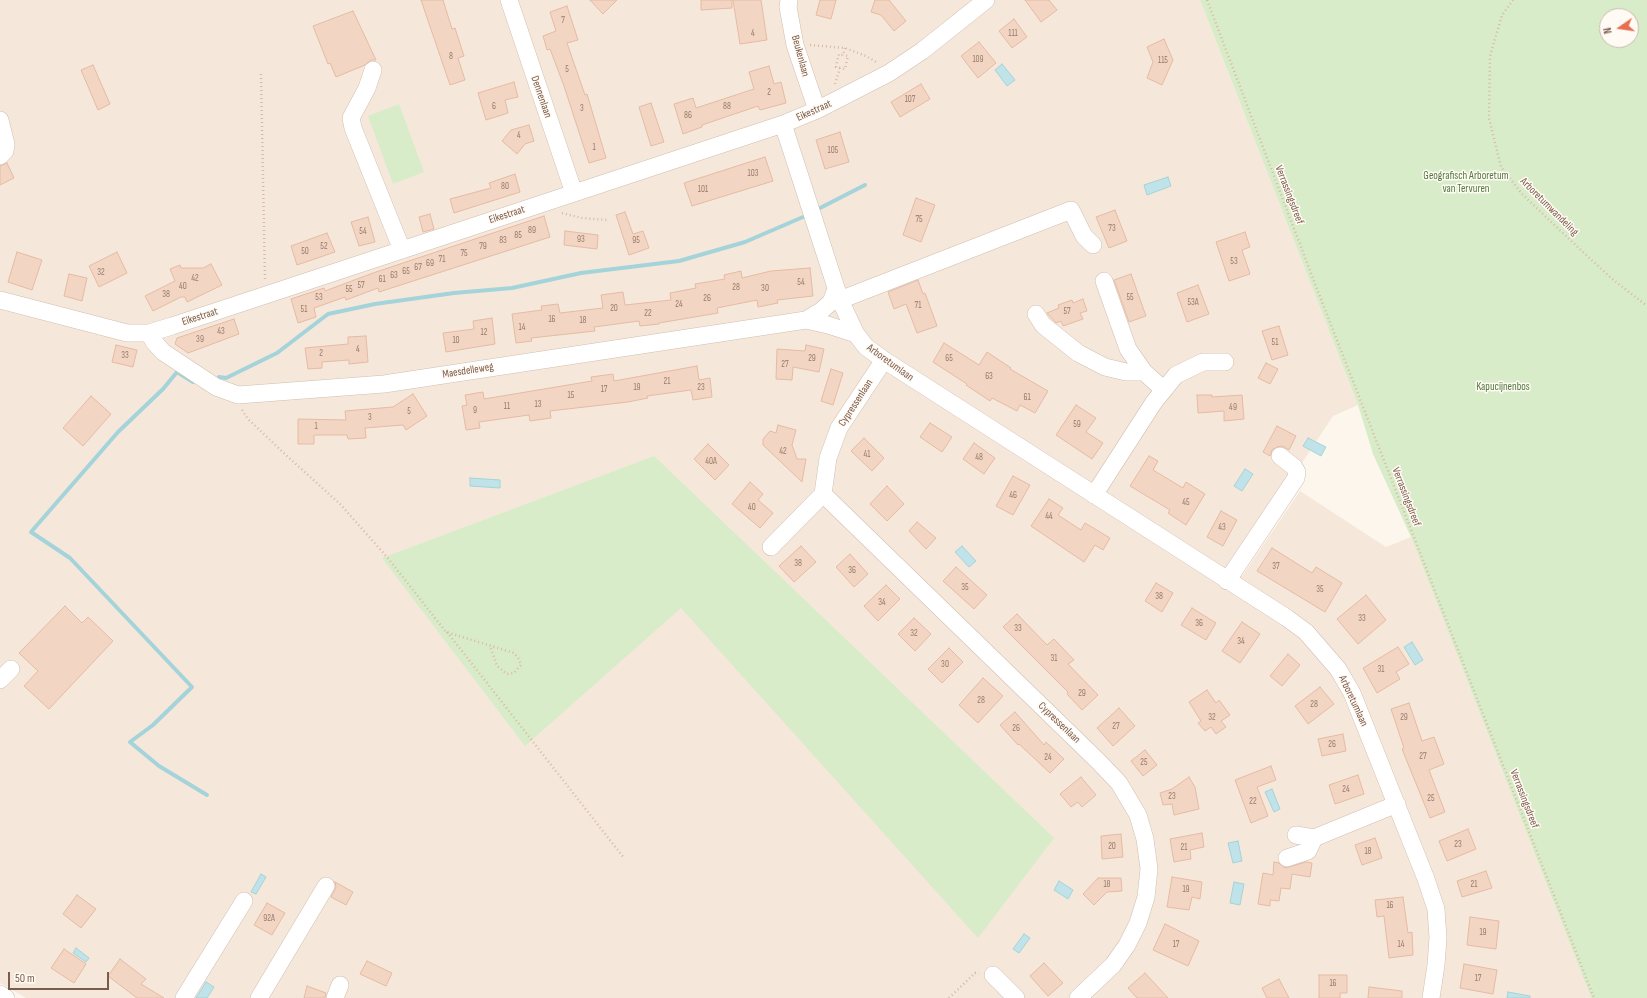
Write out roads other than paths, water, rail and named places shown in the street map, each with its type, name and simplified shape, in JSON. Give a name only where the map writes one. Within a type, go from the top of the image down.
[{"type":"street","name":"Dennenlaan","points":[[509,0],[574,193]]},
{"type":"street","name":"Beukenlaan","points":[[789,0],[788,6],[795,45],[817,110]]},
{"type":"street","name":"Eikestraat","points":[[0,300],[105,328],[127,332],[149,332],[266,296],[783,124],[817,110],[888,73],[922,51],[986,0]]},
{"type":"street","points":[[373,70],[367,88],[351,118],[353,128],[402,250]]},
{"type":"street","points":[[0,120],[6,144],[5,151],[0,156]]},
{"type":"street","name":"Arboretumlaan","points":[[783,124],[838,295],[856,334],[866,347],[1227,581],[1287,618],[1306,632],[1338,669],[1352,693],[1436,909],[1438,938],[1431,998]]},
{"type":"street","points":[[838,295],[1071,210],[1084,236],[1093,245]]},
{"type":"street","points":[[1104,281],[1128,349],[1144,372],[1163,389]]},
{"type":"street","name":"Maesdelleweg","points":[[149,332],[154,342],[163,352],[216,387],[238,395],[384,384],[806,320],[821,312],[838,295]]},
{"type":"street","points":[[1036,314],[1043,324],[1078,352],[1098,364],[1126,372],[1144,372]]},
{"type":"street","name":"Maesdelleweg","points":[[806,320],[856,334]]},
{"type":"street","name":"Cypressenlaan","points":[[884,360],[839,428],[828,458],[823,494],[1098,761],[1119,783],[1138,815],[1145,839],[1149,868],[1146,897],[1138,923],[1127,945],[1113,965],[1078,998]]},
{"type":"street","points":[[1094,495],[1163,389],[1176,375],[1203,362],[1225,362]]},
{"type":"street","points":[[1227,581],[1296,478],[1294,467],[1280,456]]},
{"type":"street","points":[[771,547],[823,494]]},
{"type":"street","points":[[1296,835],[1314,838],[1396,804]]},
{"type":"street","points":[[1287,858],[1308,851],[1314,838]]},
{"type":"street","points":[[259,998],[326,886]]},
{"type":"street","points":[[184,998],[244,901]]},
{"type":"street","points":[[993,975],[1016,998]]},
{"type":"street","points":[[0,994],[6,998]]},
{"type":"water","points":[[1002,64],[1015,80],[1007,86],[995,70]]},
{"type":"water","points":[[1168,177],[1171,186],[1147,195],[1144,185]]},
{"type":"water","points":[[1308,438],[1326,447],[1321,456],[1303,446]]},
{"type":"water","points":[[1245,469],[1253,474],[1242,491],[1234,486]]},
{"type":"water","points":[[470,478],[500,480],[500,488],[470,486]]},
{"type":"water","points":[[962,546],[976,561],[969,567],[955,552]]},
{"type":"water","points":[[1412,642],[1423,660],[1415,665],[1404,647]]},
{"type":"water","points":[[1272,789],[1280,809],[1274,812],[1265,792]]},
{"type":"water","points":[[1238,841],[1242,861],[1233,863],[1228,843]]},
{"type":"water","points":[[261,874],[266,877],[256,894],[251,892]]},
{"type":"water","points":[[1059,881],[1073,890],[1068,899],[1054,890]]},
{"type":"water","points":[[1234,882],[1244,884],[1240,905],[1230,903]]},
{"type":"water","points":[[1024,934],[1030,938],[1019,953],[1013,949]]},
{"type":"water","points":[[76,948],[89,958],[86,962],[73,953]]},
{"type":"water","points":[[206,982],[214,987],[207,998],[196,998]]},
{"type":"water","points":[[1508,992],[1530,996],[1530,998],[1507,998]]},
{"type":"waterway","points":[[820,208],[865,185]]},
{"type":"waterway","points":[[219,377],[226,378],[277,353],[328,314],[375,304],[454,293],[512,288],[581,273],[679,261],[745,242],[803,217]]},
{"type":"waterway","points":[[193,382],[177,372],[163,389],[118,432],[31,532],[70,558],[192,687],[153,725],[130,742],[159,766],[207,795]]},
{"type":"park label","name":"Geografisch Arboretum van Tervuren","points":[[1466,182]]},
{"type":"park label","name":"Kapucijnenbos","points":[[1503,387]]}]
